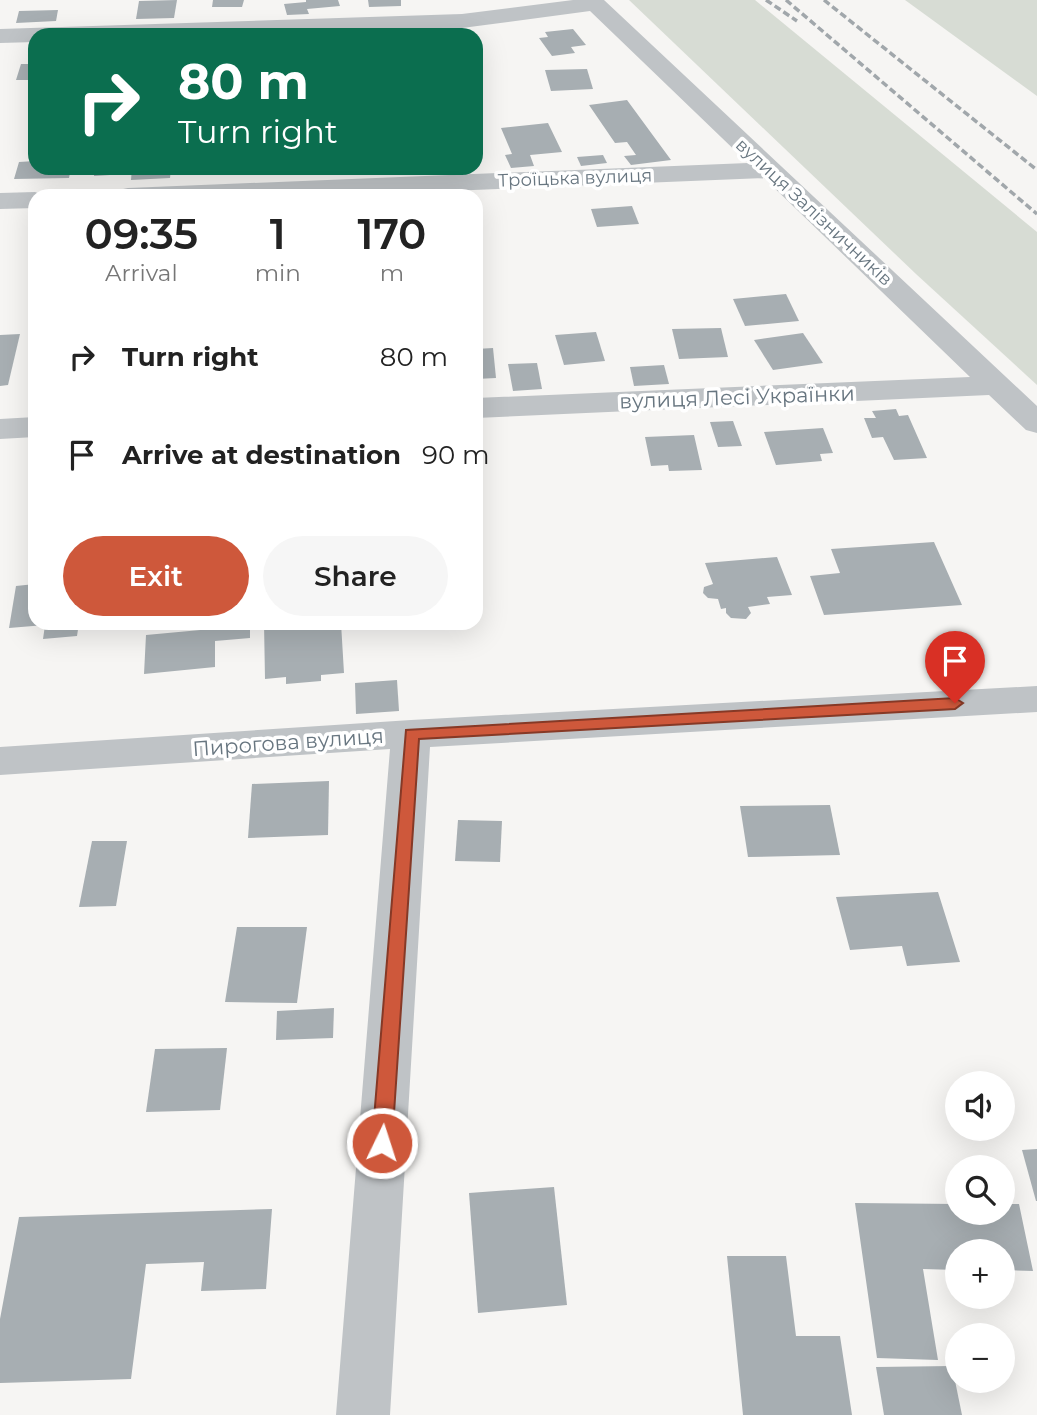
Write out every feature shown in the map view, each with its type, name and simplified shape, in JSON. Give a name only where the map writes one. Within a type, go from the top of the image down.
[{"type":"street","points":[[231,28],[462,20],[593,2]]},
{"type":"street","name":"вулиця Залізничників","points":[[593,2],[1037,423]]},
{"type":"street","points":[[0,36],[28,35]]},
{"type":"street","name":"Троїцька вулиця","points":[[301,189],[770,170]]},
{"type":"street","points":[[0,201],[28,200]]},
{"type":"street","name":"вулиця Лесі Українки","points":[[483,408],[997,385]]},
{"type":"street","points":[[0,429],[28,427]]},
{"type":"street","name":"Пирогова вулиця","points":[[0,761],[411,734],[1037,699]]},
{"type":"street","points":[[363,1415],[411,734]]},
{"type":"shaded area","points":[[629,0],[755,0],[1037,232],[1037,385],[916,274]]},
{"type":"shaded area","points":[[905,0],[1037,0],[1037,96]]},
{"type":"building","points":[[177,0],[174,18],[136,19],[139,1]]},
{"type":"building","points":[[213,0],[244,0],[242,7],[212,7]]},
{"type":"building","points":[[306,0],[338,0],[340,6],[307,9],[309,14],[287,15],[284,4]]},
{"type":"building","points":[[368,0],[401,0],[401,6],[369,7]]},
{"type":"building","points":[[58,10],[56,21],[16,23],[19,11]]},
{"type":"building","points":[[573,29],[586,45],[571,47],[575,53],[552,56],[539,38],[548,37],[545,32]]},
{"type":"building","points":[[21,64],[28,64],[28,80],[16,80]]},
{"type":"building","points":[[587,69],[593,89],[551,91],[545,70]]},
{"type":"building","points":[[627,100],[671,160],[631,165],[624,156],[636,155],[627,142],[615,143],[589,105]]},
{"type":"building","points":[[548,123],[562,152],[530,155],[534,166],[511,168],[505,155],[512,154],[501,128]]},
{"type":"building","points":[[603,155],[607,163],[581,166],[577,157]]},
{"type":"building","points":[[28,161],[28,175],[70,175],[69,178],[14,179],[19,162]]},
{"type":"building","points":[[131,175],[170,175],[170,178],[131,180]]},
{"type":"building","points":[[632,206],[639,224],[597,227],[591,209]]},
{"type":"building","points":[[786,294],[799,321],[745,326],[733,299]]},
{"type":"building","points":[[721,328],[728,357],[679,359],[672,329]]},
{"type":"building","points":[[596,332],[605,361],[564,365],[555,335]]},
{"type":"building","points":[[803,333],[823,363],[773,370],[754,340]]},
{"type":"building","points":[[20,334],[8,385],[0,386],[0,335]]},
{"type":"building","points":[[493,348],[496,378],[483,379],[483,349]]},
{"type":"building","points":[[537,363],[542,389],[513,391],[508,364]]},
{"type":"building","points":[[664,365],[669,384],[634,386],[630,367]]},
{"type":"building","points":[[896,409],[899,416],[908,415],[927,458],[894,460],[883,437],[872,438],[864,418],[876,418],[872,411]]},
{"type":"building","points":[[733,421],[742,446],[718,447],[710,422]]},
{"type":"building","points":[[823,428],[833,453],[820,454],[822,461],[776,465],[764,432]]},
{"type":"building","points":[[694,435],[702,470],[669,471],[668,465],[651,466],[645,437]]},
{"type":"building","points":[[934,542],[962,605],[824,615],[810,576],[840,573],[831,549]]},
{"type":"building","points":[[777,557],[792,595],[767,597],[770,604],[748,607],[751,613],[746,619],[731,618],[726,613],[726,608],[721,609],[718,599],[708,598],[703,593],[704,587],[713,584],[705,563]]},
{"type":"building","points":[[28,585],[28,626],[9,628],[16,586]]},
{"type":"building","points":[[44,630],[78,630],[77,636],[43,639]]},
{"type":"building","points":[[200,630],[250,630],[250,638],[215,641],[215,667],[144,674],[146,635]]},
{"type":"building","points":[[264,630],[341,630],[344,673],[321,675],[321,681],[286,684],[286,677],[265,679]]},
{"type":"building","points":[[397,680],[399,711],[356,714],[355,683]]},
{"type":"building","points":[[329,781],[328,835],[248,838],[252,784]]},
{"type":"building","points":[[830,805],[840,855],[748,857],[740,806]]},
{"type":"building","points":[[458,820],[502,821],[500,862],[455,861]]},
{"type":"building","points":[[92,841],[127,841],[116,906],[79,907]]},
{"type":"building","points":[[938,892],[960,962],[907,966],[902,946],[850,950],[836,897]]},
{"type":"building","points":[[237,927],[307,927],[297,1003],[225,1002]]},
{"type":"building","points":[[334,1008],[333,1038],[276,1040],[277,1011]]},
{"type":"building","points":[[227,1048],[220,1110],[146,1112],[155,1049]]},
{"type":"building","points":[[1037,1149],[1037,1201],[1036,1201],[1022,1150]]},
{"type":"building","points":[[554,1187],[567,1305],[478,1313],[469,1193]]},
{"type":"building","points":[[855,1203],[945,1204],[945,1225],[1015,1225],[1015,1204],[1019,1204],[1033,1271],[1015,1270],[1015,1239],[945,1239],[945,1270],[923,1269],[938,1360],[877,1358]]},
{"type":"building","points":[[272,1209],[266,1289],[201,1291],[204,1262],[146,1264],[131,1379],[0,1383],[0,1319],[19,1217]]},
{"type":"building","points":[[727,1256],[786,1256],[796,1336],[840,1336],[852,1415],[743,1415]]},
{"type":"building","points":[[945,1366],[945,1393],[958,1393],[962,1415],[884,1415],[876,1367]]},
{"type":"railway","points":[[766,0],[797,21]]},
{"type":"railway","points":[[786,0],[1037,214]]},
{"type":"railway","points":[[824,0],[1037,170]]},
{"type":"route","points":[[382,1143],[411,734],[955,703]]}]
